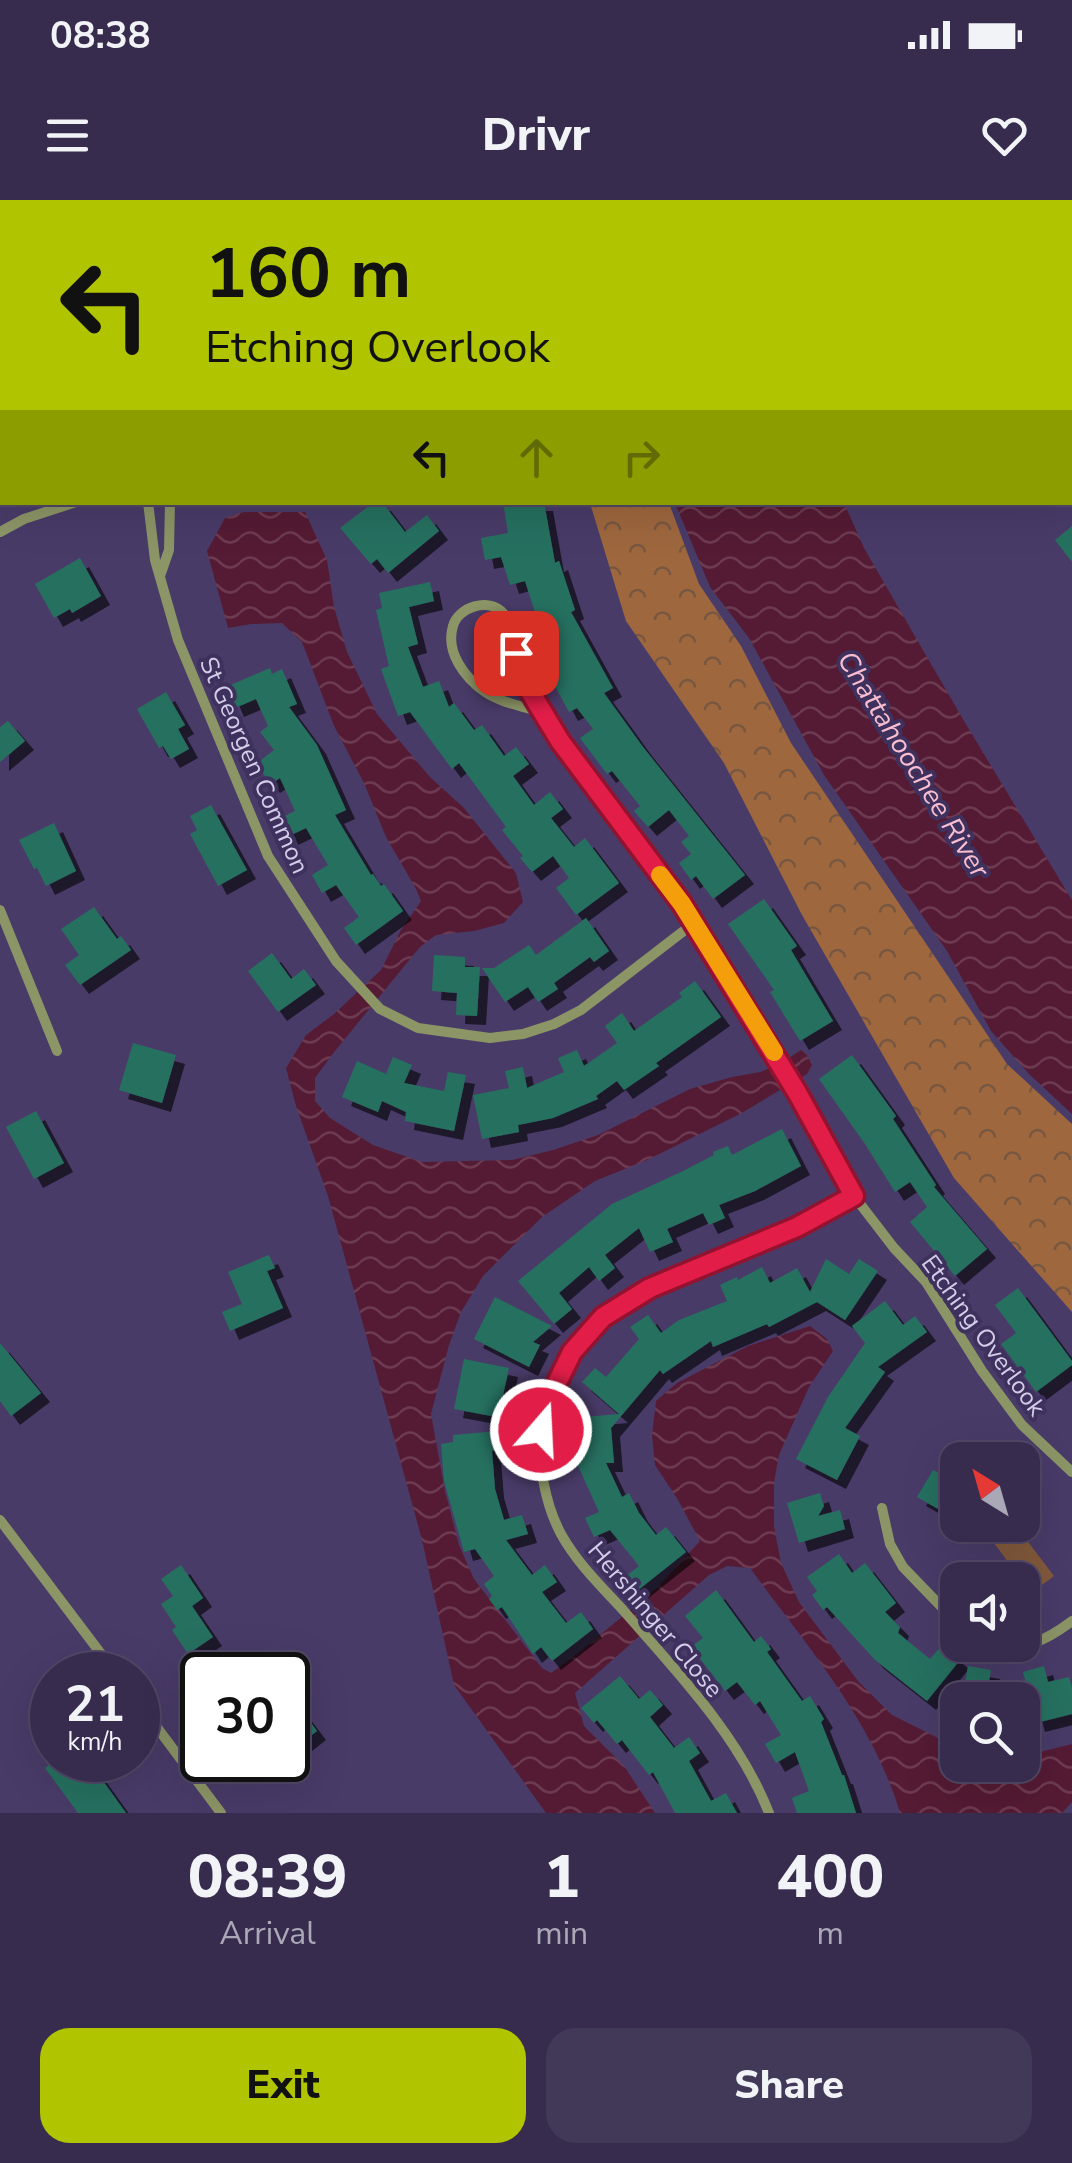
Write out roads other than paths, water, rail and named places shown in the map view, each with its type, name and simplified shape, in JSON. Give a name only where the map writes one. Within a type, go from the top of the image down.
[{"type":"street","points":[[0,532],[67,505]]},
{"type":"street","name":"St Georgen Common","points":[[148,505],[154,560],[178,640],[268,856],[326,946],[380,1010],[418,1028],[490,1038],[523,1034],[581,1010],[694,923]]},
{"type":"street","name":"St Georgen Common","points":[[160,577],[170,550],[170,505]]},
{"type":"street","name":"Etching Overlook","points":[[544,714],[487,693],[458,666],[452,640],[453,622],[466,610],[492,605],[503,613],[525,683],[578,766],[682,904],[773,1051],[854,1196],[926,1282],[1022,1426],[1072,1472]]},
{"type":"street","points":[[0,910],[57,1051]]},
{"type":"street","name":"Hershinger Close","points":[[769,1813],[731,1741],[577,1559],[560,1533],[547,1501],[541,1430],[553,1391],[572,1352],[603,1317],[650,1288],[797,1227],[854,1196]]},
{"type":"street","points":[[882,1508],[890,1544],[903,1567],[940,1605]]},
{"type":"street","points":[[0,1520],[100,1652]]},
{"type":"street","points":[[1040,1640],[1072,1621]]},
{"type":"street","points":[[160,1731],[221,1813]]},
{"type":"water","name":"Chattahoochee River","points":[[676,505],[845,505],[864,548],[1072,900],[1072,1114],[991,1031],[947,951],[824,775],[749,638],[710,587]]},
{"type":"water","points":[[243,512],[305,512],[327,560],[334,607],[347,652],[377,714],[429,776],[464,808],[516,873],[523,902],[504,923],[436,935],[420,947],[315,1078],[315,1101],[330,1118],[373,1145],[422,1162],[512,1160],[598,1135],[690,1089],[760,1072],[801,1050],[812,1065],[807,1074],[740,1114],[595,1181],[542,1217],[483,1276],[461,1312],[431,1414],[459,1545],[474,1579],[542,1668],[551,1673],[577,1654],[658,1587],[700,1541],[655,1465],[652,1435],[656,1401],[677,1383],[748,1346],[810,1326],[827,1339],[833,1351],[809,1387],[779,1455],[774,1483],[774,1526],[781,1563],[799,1602],[858,1681],[892,1715],[940,1739],[940,1782],[1040,1782],[1040,1752],[1072,1744],[1072,1802],[1062,1813],[900,1813],[888,1779],[855,1715],[750,1568],[727,1566],[709,1575],[575,1693],[584,1726],[624,1766],[655,1813],[546,1813],[454,1685],[422,1540],[328,1196],[286,1068],[306,1035],[381,970],[421,901],[334,726],[302,642],[282,623],[228,628],[207,551],[225,518]]}]
